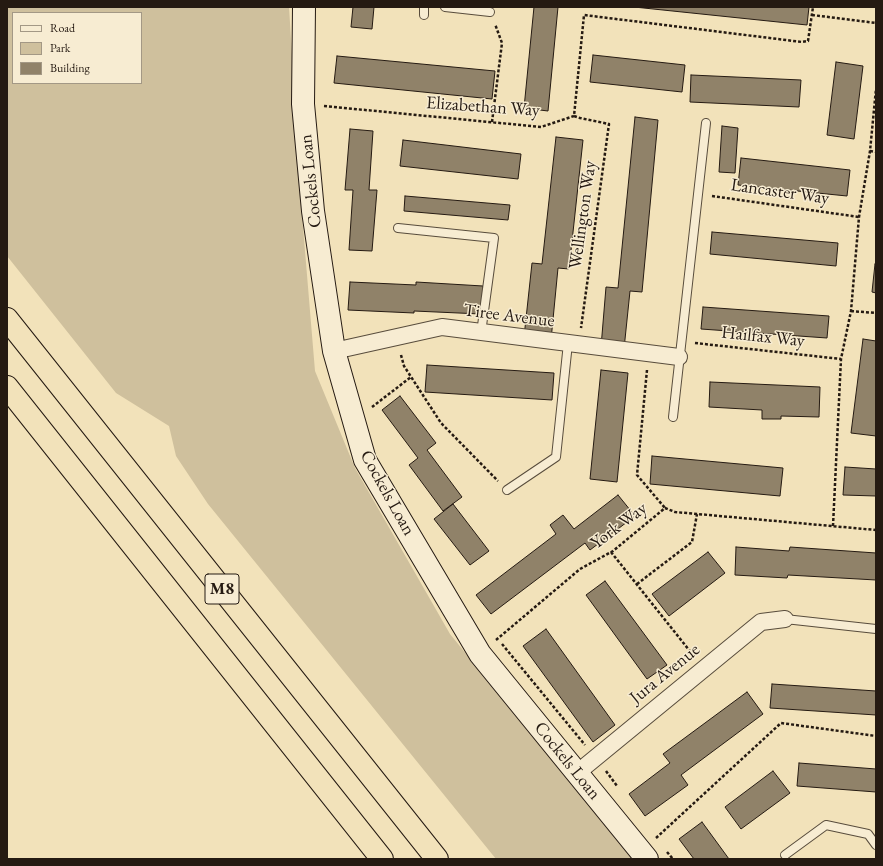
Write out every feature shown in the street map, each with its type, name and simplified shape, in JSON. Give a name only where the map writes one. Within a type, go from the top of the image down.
[{"type":"highway","name":"M8","points":[[7,319],[437,859]]},
{"type":"highway","name":"M8","points":[[7,387],[382,859]]},
{"type":"street","name":"Cockels Loan","points":[[304,7],[304,104],[313,211],[334,351],[365,460],[480,654],[577,772],[654,848]]},
{"type":"street","name":"Tiree Avenue","points":[[334,351],[442,327],[680,357]]},
{"type":"street","name":"Jura Avenue","points":[[577,772],[761,622],[785,619]]},
{"type":"lane","points":[[444,7],[490,12]]},
{"type":"lane","points":[[673,417],[706,123]]},
{"type":"lane","points":[[398,228],[494,238],[481,333]]},
{"type":"lane","points":[[507,490],[556,457],[573,344]]},
{"type":"lane","points":[[785,619],[876,629]]},
{"type":"lane","points":[[785,855],[826,825],[868,834],[876,845]]},
{"type":"path","points":[[574,116],[584,16],[802,42],[808,41],[813,7]]},
{"type":"path","points":[[490,12],[502,43],[492,122]]},
{"type":"path","points":[[812,15],[876,23]]},
{"type":"path","points":[[833,526],[841,359],[851,311],[859,217],[870,151],[876,89]]},
{"type":"path","name":"Elizabethan Way","points":[[304,104],[541,127],[574,116]]},
{"type":"path","name":"Wellington Way","points":[[573,344],[609,124],[574,116]]},
{"type":"path","points":[[870,151],[876,152]]},
{"type":"path","name":"Lancaster Way","points":[[698,194],[859,217]]},
{"type":"path","points":[[851,311],[876,313]]},
{"type":"path","points":[[397,337],[404,366],[442,424],[507,490]]},
{"type":"path","name":"Hailfax Way","points":[[681,341],[841,359]]},
{"type":"path","points":[[649,353],[637,475],[665,508]]},
{"type":"path","points":[[370,408],[411,377]]},
{"type":"path","name":"York Way","points":[[480,654],[580,569],[611,552],[665,508],[675,512],[876,530]]},
{"type":"path","points":[[637,584],[692,542],[697,514]]},
{"type":"path","points":[[611,552],[704,668]]},
{"type":"path","points":[[493,633],[619,788]]},
{"type":"path","points":[[654,848],[781,723],[876,736]]},
{"type":"path","points":[[652,832],[654,848]]},
{"type":"path","points":[[654,848],[673,859]]},
{"type":"green space","points":[[7,7],[289,7],[302,215],[315,371],[355,468],[450,634],[632,859],[496,859],[208,504],[176,456],[169,426],[116,393],[7,256]]},
{"type":"building","points":[[353,7],[374,7],[372,29],[351,27]]},
{"type":"building","points":[[534,7],[558,7],[548,111],[524,108]]},
{"type":"building","points":[[634,7],[809,7],[807,25]]},
{"type":"building","points":[[593,55],[685,65],[682,92],[590,82]]},
{"type":"building","points":[[337,56],[495,71],[492,99],[334,83]]},
{"type":"building","points":[[836,62],[863,66],[854,139],[827,135]]},
{"type":"building","points":[[691,75],[801,80],[799,107],[690,102]]},
{"type":"building","points":[[635,117],[658,120],[642,292],[630,291],[624,349],[601,347],[606,287],[618,288]]},
{"type":"building","points":[[722,126],[738,128],[735,173],[719,172]]},
{"type":"building","points":[[350,129],[373,131],[369,190],[377,190],[372,251],[349,250],[353,190],[345,190]]},
{"type":"building","points":[[556,137],[583,140],[569,269],[558,268],[551,340],[524,337],[532,263],[542,264]]},
{"type":"building","points":[[403,140],[521,154],[518,179],[400,166]]},
{"type":"building","points":[[741,158],[850,170],[847,196],[738,185]]},
{"type":"building","points":[[405,196],[510,205],[508,220],[404,211]]},
{"type":"building","points":[[712,232],[838,243],[836,266],[710,254]]},
{"type":"building","points":[[876,264],[876,293],[872,292]]},
{"type":"building","points":[[350,282],[416,285],[416,282],[483,286],[481,314],[348,310]]},
{"type":"building","points":[[703,307],[829,316],[827,338],[701,329]]},
{"type":"building","points":[[863,339],[876,341],[876,436],[851,433]]},
{"type":"building","points":[[427,365],[554,373],[552,400],[425,392]]},
{"type":"building","points":[[601,370],[628,373],[617,482],[590,479]]},
{"type":"building","points":[[710,382],[820,387],[819,417],[781,416],[781,419],[762,419],[762,410],[709,407]]},
{"type":"building","points":[[400,396],[436,443],[427,450],[462,497],[443,511],[409,465],[418,458],[382,410]]},
{"type":"building","points":[[652,456],[783,468],[780,496],[650,484]]},
{"type":"building","points":[[845,467],[876,469],[876,496],[843,495]]},
{"type":"building","points":[[618,495],[635,516],[590,550],[585,543],[491,614],[476,595],[556,534],[550,525],[563,515],[574,529]]},
{"type":"building","points":[[453,504],[489,551],[470,565],[434,519]]},
{"type":"building","points":[[736,547],[789,551],[790,547],[876,553],[876,580],[788,575],[787,578],[735,575]]},
{"type":"building","points":[[708,552],[725,573],[669,616],[652,594]]},
{"type":"building","points":[[605,581],[667,665],[647,679],[586,595]]},
{"type":"building","points":[[546,629],[615,725],[593,742],[523,646]]},
{"type":"building","points":[[772,684],[876,691],[876,715],[770,708]]},
{"type":"building","points":[[747,692],[763,714],[681,775],[688,785],[645,816],[629,794],[670,763],[663,754]]},
{"type":"building","points":[[799,763],[876,769],[876,792],[797,786]]},
{"type":"building","points":[[773,771],[790,793],[741,829],[725,807]]},
{"type":"building","points":[[702,822],[729,859],[694,859],[679,839]]}]
